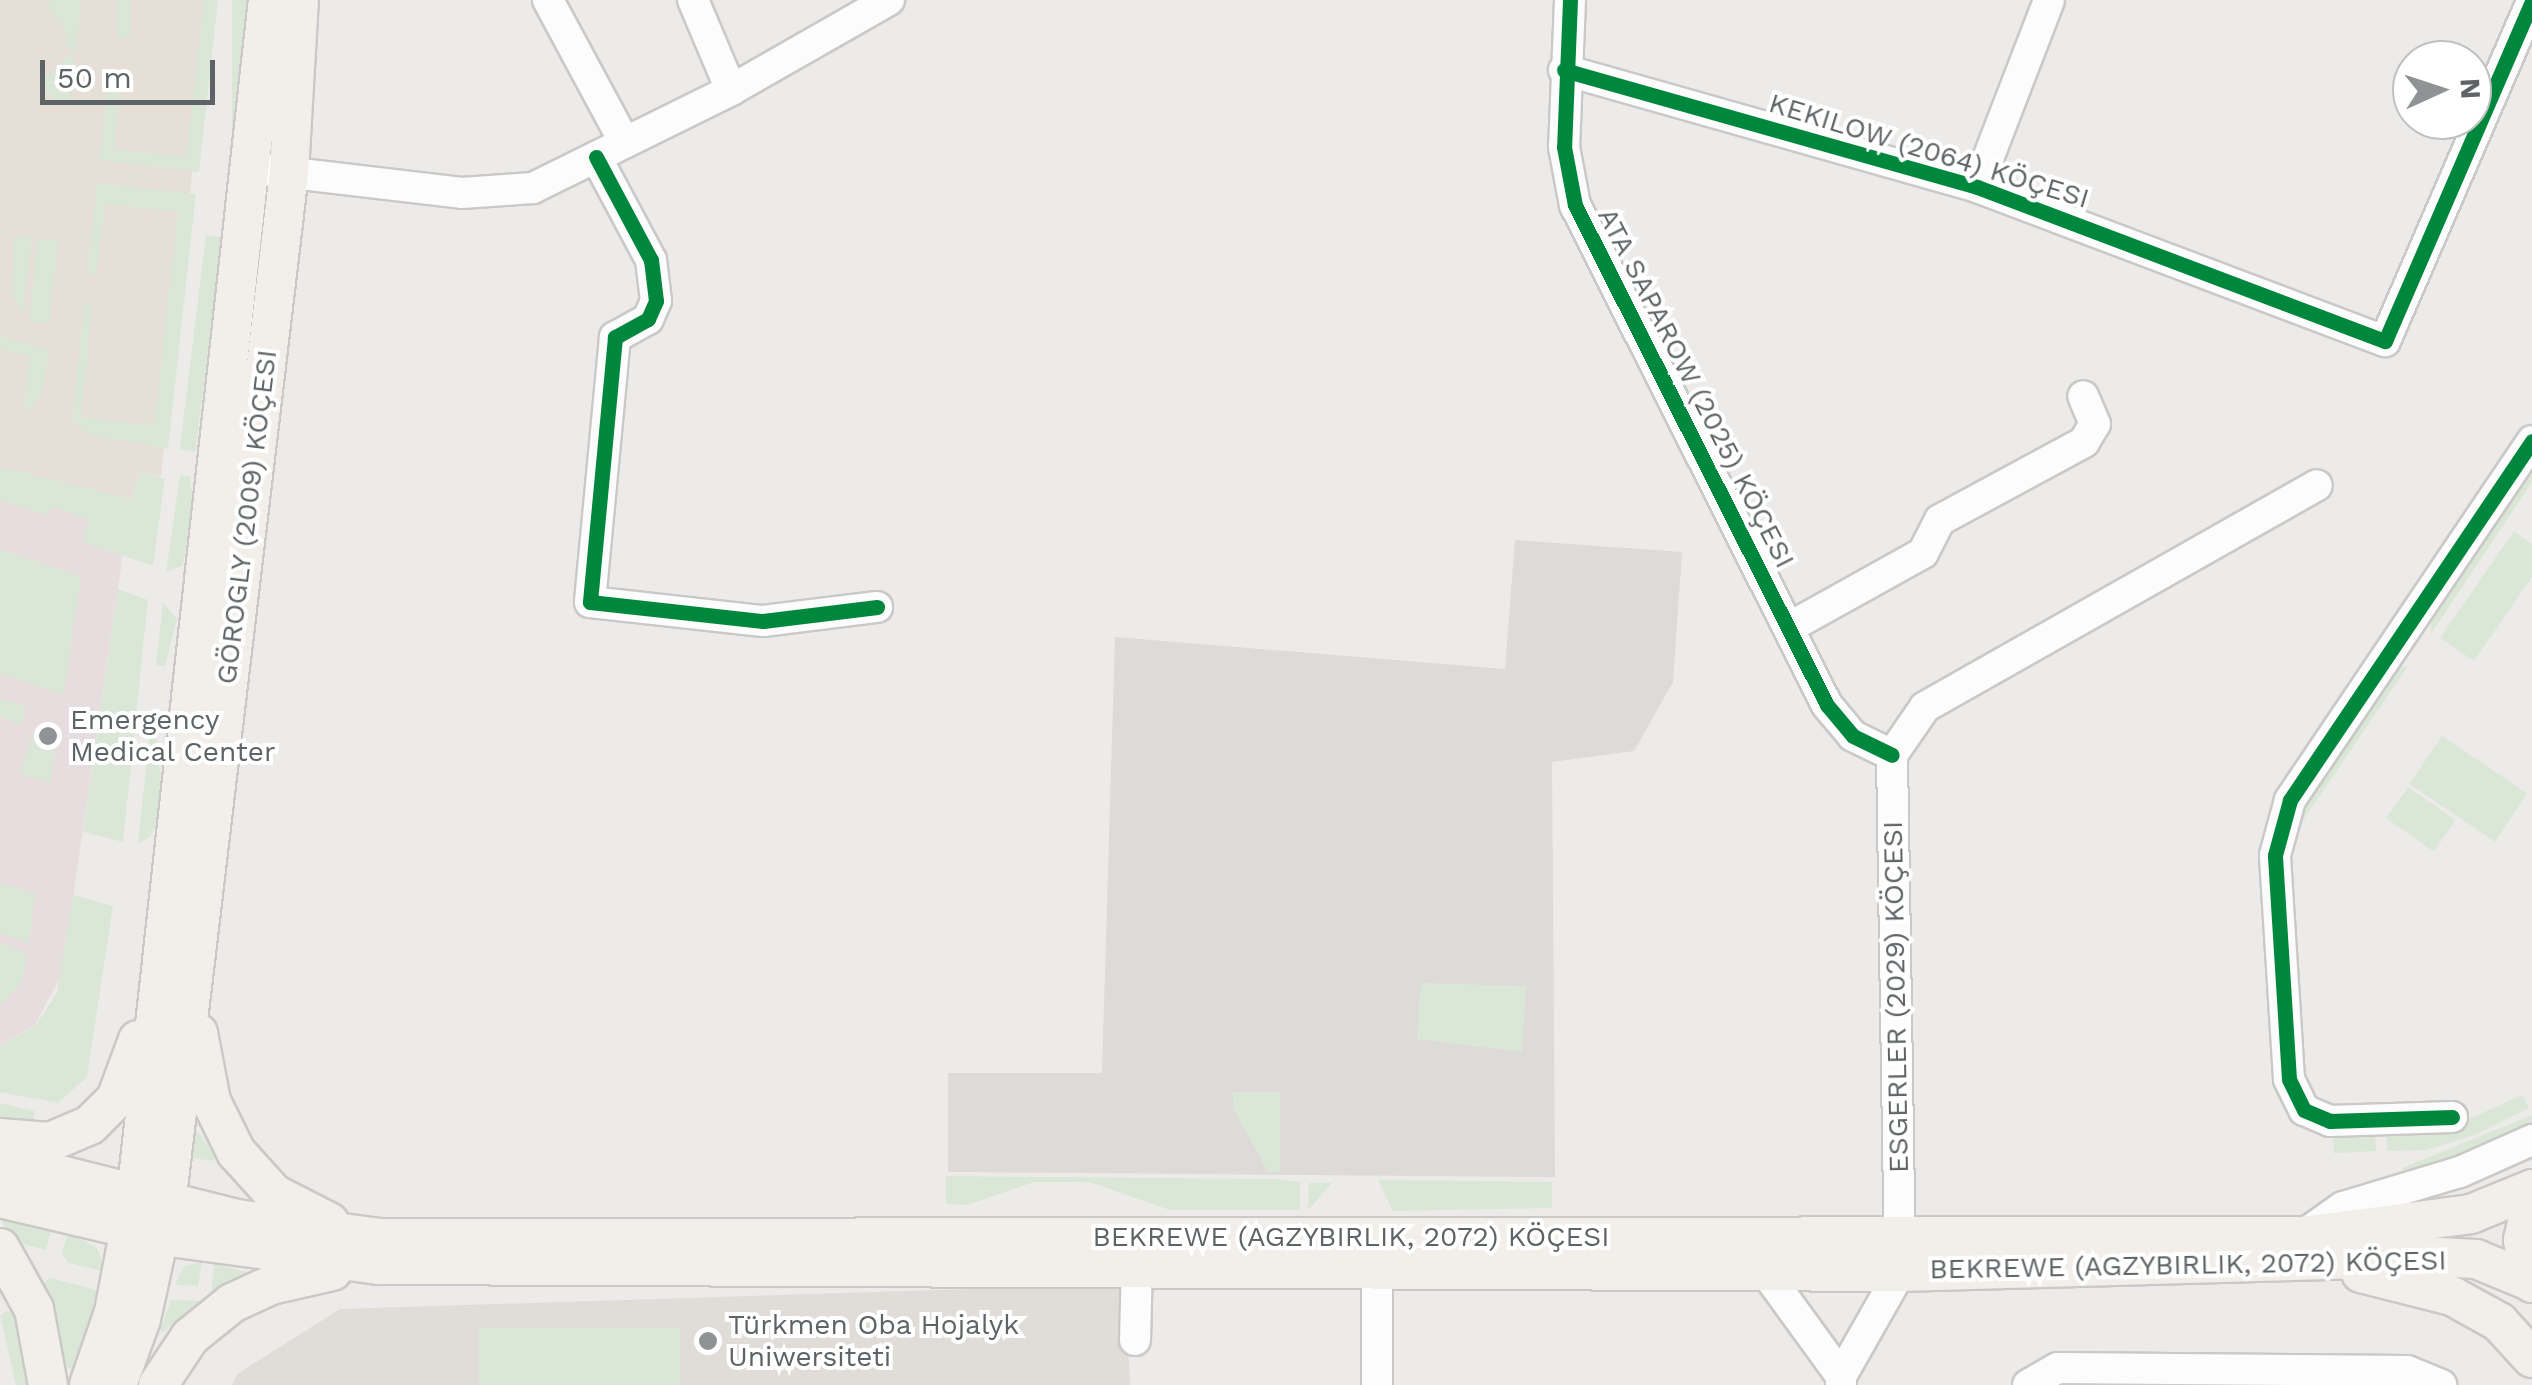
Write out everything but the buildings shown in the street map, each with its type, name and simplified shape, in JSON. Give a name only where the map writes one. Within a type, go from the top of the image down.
[{"type":"main road","name":"GÖROGLY (2009) KÖÇESI","points":[[117,1385],[149,1216],[268,0]]},
{"type":"main road","name":"GÖROGLY (2009) KÖÇESI","points":[[175,971],[288,172],[299,0]]},
{"type":"main road","points":[[0,1138],[36,1144],[63,1139],[103,1114],[128,1074],[175,971]]},
{"type":"main road","points":[[175,971],[202,1071],[236,1152],[287,1202],[379,1252]]},
{"type":"main road","points":[[0,1160],[149,1216]]},
{"type":"main road","name":"BEKREWE (AGZYBIRLIK, 2072) KÖÇESI","points":[[2304,1248],[2444,1220],[2532,1190]]},
{"type":"main road","points":[[0,1198],[149,1216]]},
{"type":"main road","points":[[2532,1201],[2523,1240],[2532,1282]]},
{"type":"main road","name":"GÖROGLY (2009) KÖÇESI","points":[[88,1385],[149,1216]]},
{"type":"main road","name":"BEKREWE (AGZYBIRLIK, 2072) KÖÇESI","points":[[149,1216],[379,1252],[1137,1265],[1378,1253],[1764,1270],[1900,1256]]},
{"type":"main road","points":[[0,1248],[34,1309],[48,1385]]},
{"type":"main road","points":[[2304,1248],[2452,1296],[2499,1322],[2532,1358]]},
{"type":"main road","name":"BEKREWE (AGZYBIRLIK, 2072) KÖÇESI","points":[[379,1252],[1900,1256],[2304,1248],[2476,1259],[2532,1282]]},
{"type":"main road","points":[[158,1385],[190,1337],[232,1302],[287,1280],[379,1252]]},
{"type":"street","points":[[548,0],[625,143]]},
{"type":"street","points":[[693,0],[732,90]]},
{"type":"street","points":[[250,168],[500,195],[533,188],[732,90],[889,0]]},
{"type":"street","name":"ATA SAPAROW (2025) KÖÇESI","points":[[1570,0],[1564,70],[1564,147],[1574,205],[1827,705],[1853,736],[1892,755]]},
{"type":"street","points":[[1976,187],[2049,0]]},
{"type":"street","name":"KEKILOW (2064) KÖÇESI","points":[[1564,70],[1976,187],[2385,341],[2532,1]]},
{"type":"street","points":[[596,157],[651,260],[656,283],[648,320],[615,338],[590,602],[763,621],[878,607]]},
{"type":"street","points":[[1790,626],[1923,553],[1940,520],[2084,442],[2095,424],[2083,396]]},
{"type":"street","points":[[2452,1117],[2330,1121],[2304,1110],[2289,1079],[2275,855],[2290,800],[2532,441]]},
{"type":"street","points":[[1892,755],[1925,707],[2317,485]]},
{"type":"street","name":"ESGERLER (2029) KÖÇESI","points":[[1892,755],[1900,1256]]},
{"type":"street","points":[[2304,1248],[2342,1207],[2460,1172],[2532,1140]]},
{"type":"street","points":[[1377,1385],[1378,1253]]},
{"type":"street","name":"BEKREWE (AGZYBIRLIK, 2072) KÖÇESI","points":[[1841,1380],[1900,1256]]},
{"type":"street","points":[[1135,1340],[1137,1265]]},
{"type":"street","points":[[1764,1270],[1841,1380]]},
{"type":"street","points":[[2028,1385],[2058,1368],[2264,1377],[2408,1371],[2441,1385]]},
{"type":"shaded area","points":[[0,0],[210,0],[161,477],[140,471],[131,499],[0,467]]},
{"type":"shaded area","name":"Emergency Medical Center","points":[[0,467],[131,499],[62,974],[35,1025],[0,1046]]},
{"type":"shaded area","points":[[1515,540],[1682,552],[1673,682],[1634,751],[1552,762],[1555,1177],[948,1172],[948,1073],[1102,1073],[1115,637],[1505,669]]},
{"type":"shaded area","name":"Türkmen Oba Hojalyk Uniwersiteti","points":[[1125,1284],[1130,1385],[232,1385],[237,1374],[340,1309]]},
{"type":"green space","points":[[51,0],[81,0],[76,51],[69,51],[64,25],[48,10]]},
{"type":"green space","points":[[117,0],[130,0],[130,38],[117,38]]},
{"type":"green space","points":[[204,0],[218,0],[199,172],[99,160],[110,69],[122,71],[114,149],[186,157]]},
{"type":"green space","points":[[232,0],[249,0],[249,174],[232,174]]},
{"type":"green space","points":[[67,56],[75,57],[70,105],[51,97],[43,82]]},
{"type":"green space","points":[[97,183],[196,194],[168,449],[90,435],[72,420],[84,304],[93,305],[81,417],[154,425],[178,212],[105,204],[96,275],[87,274]]},
{"type":"green space","points":[[206,235],[222,237],[196,451],[180,449]]},
{"type":"green space","points":[[14,236],[32,237],[23,316],[12,296]]},
{"type":"green space","points":[[38,238],[58,240],[49,324],[29,322]]},
{"type":"green space","points":[[0,336],[49,350],[43,391],[31,410],[24,409],[29,357],[0,348]]},
{"type":"green space","points":[[2532,465],[2532,482],[2431,634],[2431,616]]},
{"type":"green space","points":[[0,467],[131,499],[140,471],[165,479],[153,566],[83,542],[89,520],[52,507],[48,516],[0,500]]},
{"type":"green space","points":[[180,475],[190,476],[193,502],[183,565],[166,572]]},
{"type":"green space","points":[[2514,531],[2532,544],[2532,577],[2474,661],[2440,638]]},
{"type":"green space","points":[[0,549],[81,576],[64,695],[0,673]]},
{"type":"green space","points":[[118,589],[148,600],[123,842],[83,832]]},
{"type":"green space","points":[[163,602],[177,619],[165,666],[156,665]]},
{"type":"green space","points":[[2408,666],[2289,841],[2297,815],[2395,669]]},
{"type":"green space","points":[[0,698],[27,707],[21,724],[0,717]]},
{"type":"green space","points":[[33,733],[57,741],[50,784],[20,774]]},
{"type":"green space","points":[[2442,736],[2527,794],[2495,842],[2410,784]]},
{"type":"green space","points":[[149,738],[156,739],[161,783],[158,818],[151,836],[138,844]]},
{"type":"green space","points":[[2408,787],[2456,820],[2434,851],[2386,818]]},
{"type":"green space","points":[[0,882],[35,894],[29,943],[0,933]]},
{"type":"green space","points":[[73,895],[113,906],[87,1077],[58,1103],[0,1092],[0,1046],[35,1026],[57,993]]},
{"type":"green space","points":[[0,943],[28,953],[22,982],[0,1006]]},
{"type":"green space","points":[[1421,983],[1526,986],[1522,1052],[1417,1039]]},
{"type":"green space","points":[[1233,1092],[1280,1092],[1280,1172],[1268,1172],[1233,1108]]},
{"type":"green space","points":[[2522,1095],[2529,1108],[2475,1135],[2427,1150],[2387,1151],[2387,1131],[2469,1119]]},
{"type":"green space","points":[[0,1103],[35,1111],[31,1128],[0,1120]]},
{"type":"green space","points":[[2532,1115],[2532,1123],[2508,1135],[2403,1175],[2402,1168]]},
{"type":"green space","points":[[192,1124],[216,1157],[212,1161],[188,1157]]},
{"type":"green space","points":[[2375,1131],[2376,1151],[2334,1153],[2333,1133]]},
{"type":"green space","points":[[946,1176],[1278,1179],[1300,1182],[1300,1210],[1170,1210],[1089,1182],[1034,1182],[967,1205],[946,1204]]},
{"type":"green space","points":[[1378,1180],[1552,1182],[1552,1208],[1393,1211]]},
{"type":"green space","points":[[1309,1183],[1332,1183],[1308,1210]]},
{"type":"green space","points":[[0,1215],[52,1228],[46,1250],[9,1241]]},
{"type":"green space","points":[[68,1232],[97,1248],[106,1272],[68,1263],[62,1254]]},
{"type":"green space","points":[[202,1262],[198,1286],[175,1285],[184,1266]]},
{"type":"green space","points":[[214,1264],[246,1272],[247,1275],[211,1296]]},
{"type":"green space","points":[[50,1278],[101,1291],[72,1369],[64,1366],[38,1288]]},
{"type":"green space","points":[[171,1300],[200,1301],[162,1333],[161,1328]]},
{"type":"green space","points":[[11,1310],[21,1331],[29,1385],[16,1385],[0,1315]]},
{"type":"green space","points":[[479,1328],[680,1328],[680,1385],[479,1385]]},
{"type":"cycle path","points":[[1570,0],[1564,147],[1575,205],[1827,705],[1853,736],[1892,755]]},
{"type":"cycle path","points":[[1564,70],[1977,187],[2385,341],[2532,1]]},
{"type":"cycle path","points":[[596,157],[651,260],[656,301],[648,319],[615,337],[590,602],[763,621],[877,607]]},
{"type":"cycle path","points":[[2452,1117],[2330,1121],[2304,1110],[2289,1079],[2275,855],[2290,800],[2532,441]]},
{"type":"place","name":"Emergency Medical Center","points":[[48,736]]},
{"type":"place","name":"Türkmen Oba Hojalyk Uniwersiteti","points":[[708,1341]]}]
